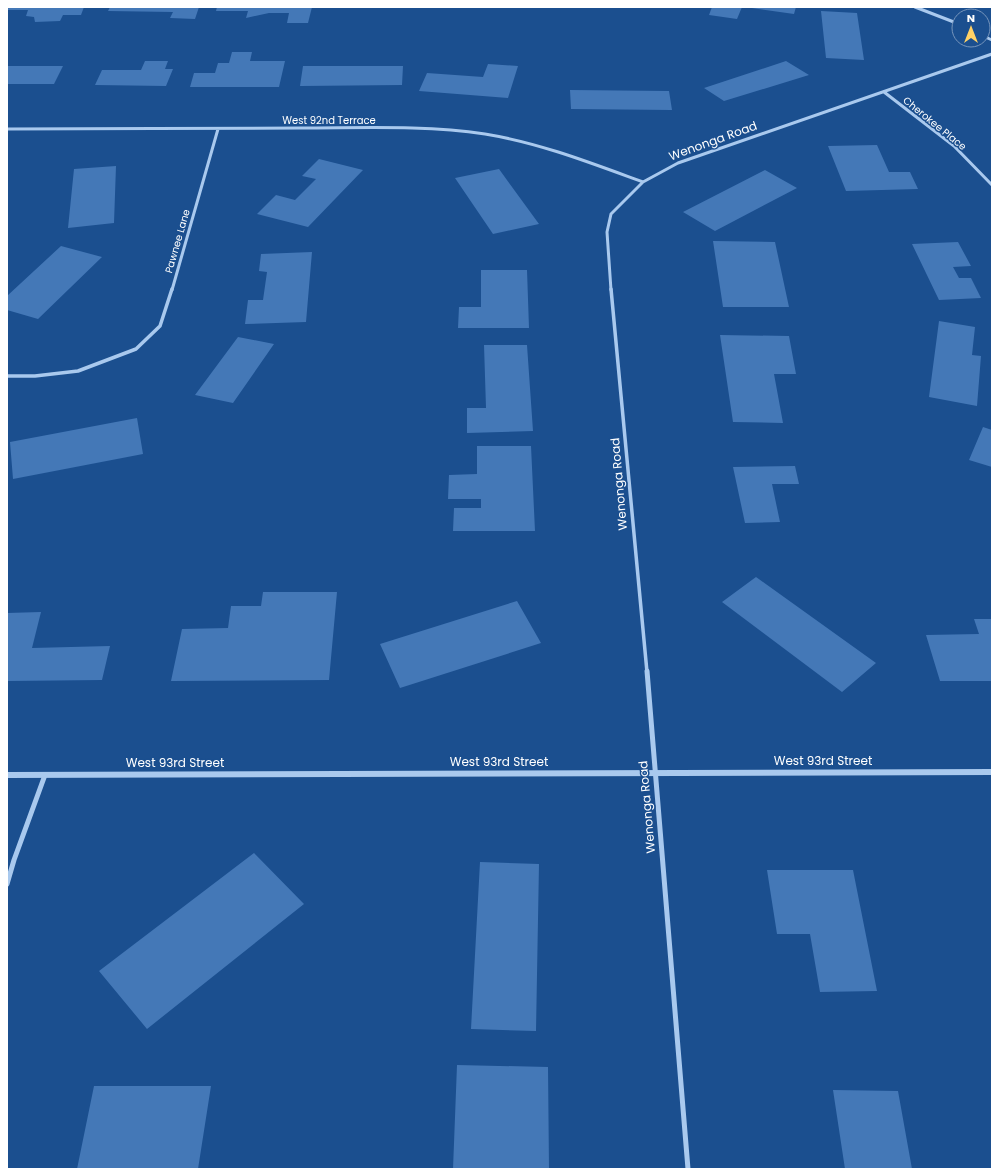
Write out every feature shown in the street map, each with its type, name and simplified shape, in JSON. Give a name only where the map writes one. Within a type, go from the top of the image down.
[{"type":"street","points":[[915,7],[951,21]]},
{"type":"street","name":"Wenonga Road","points":[[688,1169],[654,773],[648,685],[612,310],[607,232],[611,214],[643,182],[678,163],[992,54]]},
{"type":"street","name":"Cherokee Place","points":[[884,92],[954,146],[992,185]]},
{"type":"street","name":"West 92nd Terrace","points":[[7,129],[442,129],[486,134],[533,143],[643,182]]},
{"type":"street","name":"Pawnee Lane","points":[[7,376],[35,376],[78,371],[136,349],[160,326],[218,129]]},
{"type":"street","name":"West 93rd Street","points":[[7,775],[992,772]]},
{"type":"street","points":[[7,884],[14,860],[45,775]]},
{"type":"building","points":[[9,7],[84,7],[81,15],[63,15],[60,21],[35,22],[34,17],[26,16],[28,10],[7,10]]},
{"type":"building","points":[[110,7],[199,7],[195,19],[170,18],[173,12],[108,11]]},
{"type":"building","points":[[217,7],[312,7],[308,23],[287,23],[289,13],[269,13],[246,18],[248,11],[216,11]]},
{"type":"building","points":[[712,7],[742,7],[737,19],[709,15]]},
{"type":"building","points":[[745,7],[796,7],[794,14]]},
{"type":"building","points":[[821,11],[857,13],[864,60],[826,58]]},
{"type":"building","points":[[232,52],[252,52],[250,61],[285,61],[279,87],[190,87],[194,73],[215,73],[218,63],[229,63]]},
{"type":"building","points":[[145,61],[168,61],[165,69],[173,69],[166,86],[95,85],[102,70],[141,70]]},
{"type":"building","points":[[786,61],[809,75],[724,101],[704,88]]},
{"type":"building","points":[[488,64],[518,66],[508,98],[419,91],[427,73],[483,77]]},
{"type":"building","points":[[7,66],[63,66],[54,84],[7,84]]},
{"type":"building","points":[[303,66],[403,66],[402,85],[300,86]]},
{"type":"building","points":[[570,90],[669,91],[672,110],[571,109]]},
{"type":"building","points":[[877,145],[889,172],[910,172],[918,189],[846,191],[828,146]]},
{"type":"building","points":[[319,159],[363,170],[308,227],[257,214],[276,195],[295,200],[316,179],[302,176]]},
{"type":"building","points":[[116,166],[114,223],[68,228],[74,169]]},
{"type":"building","points":[[499,169],[539,224],[493,234],[455,178]]},
{"type":"building","points":[[765,170],[797,188],[715,231],[683,212]]},
{"type":"building","points":[[713,241],[775,242],[789,307],[723,307]]},
{"type":"building","points":[[958,242],[971,266],[953,267],[959,278],[971,278],[981,298],[939,300],[912,244]]},
{"type":"building","points":[[61,246],[102,257],[38,319],[7,310],[7,296]]},
{"type":"building","points":[[312,252],[306,322],[245,324],[248,300],[263,300],[267,272],[259,271],[261,254]]},
{"type":"building","points":[[481,270],[527,270],[529,328],[458,328],[459,307],[481,307]]},
{"type":"building","points":[[939,321],[975,327],[972,355],[981,356],[977,406],[929,397]]},
{"type":"building","points":[[720,335],[789,336],[796,374],[774,374],[783,423],[733,422]]},
{"type":"building","points":[[238,337],[274,344],[233,403],[195,395]]},
{"type":"building","points":[[484,345],[527,345],[533,431],[467,433],[467,408],[486,408]]},
{"type":"building","points":[[137,418],[143,454],[13,479],[10,442]]},
{"type":"building","points":[[983,427],[992,430],[992,467],[969,460]]},
{"type":"building","points":[[477,446],[531,446],[535,531],[453,531],[454,508],[481,508],[481,499],[448,499],[449,475],[477,474]]},
{"type":"building","points":[[795,466],[799,484],[772,484],[780,522],[745,523],[733,467]]},
{"type":"building","points":[[756,577],[876,663],[842,692],[722,602]]},
{"type":"building","points":[[263,592],[337,592],[329,680],[171,681],[182,629],[228,628],[231,606],[261,606]]},
{"type":"building","points":[[517,601],[541,643],[400,688],[380,644]]},
{"type":"building","points":[[41,612],[32,648],[110,646],[102,680],[7,681],[7,613]]},
{"type":"building","points":[[974,619],[992,619],[992,681],[940,681],[926,635],[979,634]]},
{"type":"building","points":[[254,853],[304,904],[147,1029],[99,971]]},
{"type":"building","points":[[480,862],[539,864],[536,1031],[471,1029]]},
{"type":"building","points":[[767,870],[853,870],[877,991],[820,992],[810,934],[777,934]]},
{"type":"building","points":[[457,1065],[548,1067],[549,1169],[453,1169]]},
{"type":"building","points":[[94,1086],[211,1086],[198,1169],[77,1169]]},
{"type":"building","points":[[833,1090],[898,1091],[912,1169],[845,1169]]}]
